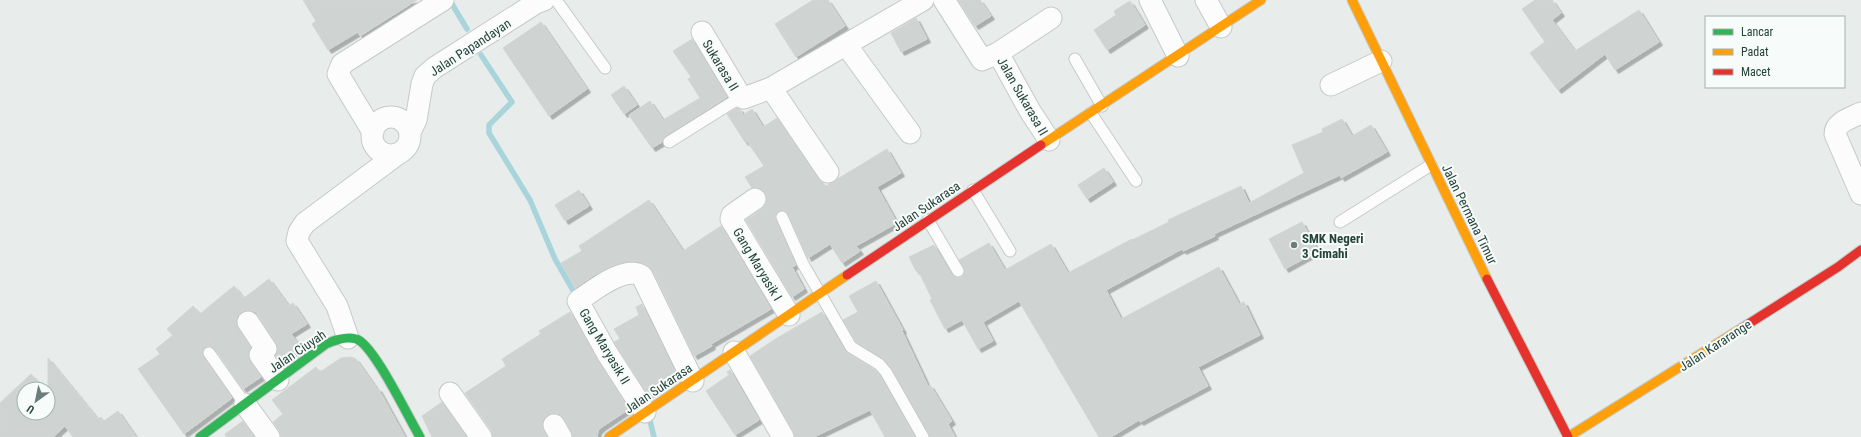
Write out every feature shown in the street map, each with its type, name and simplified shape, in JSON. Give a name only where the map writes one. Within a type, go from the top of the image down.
[{"type":"street","points":[[399,153],[387,154],[377,148],[374,144],[373,132],[338,74],[339,68],[342,64],[443,0]]},
{"type":"street","name":"Jalan Papandayan","points":[[410,132],[416,120],[422,84],[425,76],[434,68],[536,3],[544,0]]},
{"type":"street","points":[[741,97],[744,98],[771,88],[847,46],[924,0]]},
{"type":"street","points":[[944,0],[980,58],[984,60],[998,53],[1051,18]]},
{"type":"street","points":[[1150,0],[1178,56]]},
{"type":"street","points":[[1206,0],[1221,28]]},
{"type":"street","name":"Jalan Sukarasa","points":[[609,437],[928,220],[1221,28],[1261,0]]},
{"type":"street","name":"Jalan Permana Timur","points":[[1352,0],[1466,238],[1568,437]]},
{"type":"street","name":"Sukarasa II","points":[[702,32],[741,97]]},
{"type":"street","points":[[847,46],[910,134]]},
{"type":"street","name":"Jalan Sukarasa II","points":[[998,53],[1030,111],[1049,140]]},
{"type":"street","points":[[1331,86],[1381,61]]},
{"type":"street","points":[[771,88],[828,172]]},
{"type":"street","points":[[1861,113],[1835,128],[1835,134],[1861,194]]},
{"type":"street","points":[[348,338],[337,306],[297,241],[299,232],[305,223],[407,147],[410,132],[403,121],[391,117],[380,122],[373,132]]},
{"type":"street","name":"Gang Maryasik I","points":[[755,199],[732,215],[731,219],[789,316]]},
{"type":"street","name":"Jalan Kararange","points":[[1568,437],[1838,267],[1861,250]]},
{"type":"street","name":"Gang Maryasik II","points":[[645,412],[607,352],[578,301],[615,278],[632,272],[642,276],[693,381]]},
{"type":"street","points":[[248,322],[266,349],[260,355],[278,380]]},
{"type":"street","name":"Jalan Ciuyah","points":[[211,434],[245,404],[326,344],[348,338],[359,340],[372,353],[420,437]]},
{"type":"street","points":[[734,352],[783,437]]},
{"type":"street","points":[[450,393],[481,437]]},
{"type":"street","points":[[245,404],[269,437]]},
{"type":"lane","points":[[556,0],[605,68]]},
{"type":"lane","points":[[1075,59],[1102,106]]},
{"type":"lane","points":[[669,142],[741,97]]},
{"type":"lane","points":[[1091,113],[1136,181]]},
{"type":"lane","points":[[1340,222],[1431,165]]},
{"type":"lane","points":[[973,190],[1010,251]]},
{"type":"lane","points":[[782,217],[803,264],[851,346],[880,364],[923,437]]},
{"type":"lane","points":[[928,220],[958,272]]},
{"type":"lane","points":[[209,353],[245,404]]},
{"type":"building","points":[[303,0],[417,0],[360,36],[358,32],[328,50],[312,24],[316,21]]},
{"type":"building","points":[[813,0],[828,0],[845,26],[796,57],[775,24]]},
{"type":"building","points":[[958,0],[980,0],[991,16],[975,26]]},
{"type":"building","points":[[1535,0],[1552,0],[1561,13],[1552,20],[1575,51],[1639,10],[1659,42],[1615,70],[1605,54],[1558,90],[1530,53],[1545,42],[1522,9]]},
{"type":"building","points":[[1130,1],[1145,25],[1107,50],[1094,30],[1116,15],[1114,11]]},
{"type":"building","points":[[916,18],[927,39],[901,52],[891,33]]},
{"type":"building","points":[[541,22],[587,89],[549,116],[503,48]]},
{"type":"building","points":[[692,39],[727,97],[665,136],[662,142],[652,148],[629,115],[650,101],[663,120],[700,98],[688,79],[691,77],[673,51]]},
{"type":"building","points":[[624,86],[637,105],[624,114],[611,95]]},
{"type":"building","points":[[737,108],[740,109],[743,115],[752,109],[763,127],[777,118],[818,179],[826,186],[887,149],[901,173],[877,187],[897,223],[856,246],[860,251],[842,263],[830,244],[808,258],[788,214],[783,210],[779,211],[775,216],[776,220],[796,265],[792,267],[804,289],[792,297],[746,220],[762,209],[766,204],[767,198],[765,192],[760,188],[752,188],[745,177],[764,166],[747,141],[745,142],[727,114]]},
{"type":"building","points":[[1342,119],[1352,136],[1371,125],[1387,152],[1341,178],[1340,175],[1214,234],[1215,236],[1183,251],[1182,249],[1106,290],[1121,319],[1219,267],[1239,304],[1244,302],[1260,335],[1198,367],[1208,386],[1140,422],[1139,420],[1111,437],[1099,437],[1019,301],[983,322],[993,341],[978,349],[962,320],[945,329],[930,300],[932,299],[918,270],[916,271],[909,257],[934,245],[952,275],[958,278],[962,277],[965,271],[959,260],[989,243],[1005,270],[1051,244],[1068,273],[1132,239],[1169,222],[1168,220],[1241,186],[1249,203],[1304,173],[1292,145],[1323,132],[1322,129]]},
{"type":"building","points":[[1104,168],[1113,182],[1087,199],[1078,185]]},
{"type":"building","points":[[579,190],[589,206],[565,221],[555,205]]},
{"type":"building","points":[[649,200],[683,251],[721,226],[771,309],[711,344],[712,346],[694,356],[653,271],[646,265],[637,261],[614,265],[594,275],[575,288],[561,263],[582,251],[579,246]]},
{"type":"building","name":"SMK Negeri 3 Cimahi","points":[[1302,222],[1318,251],[1285,269],[1269,239]]},
{"type":"building","points":[[269,279],[289,306],[293,303],[307,324],[291,334],[301,347],[280,362],[275,356],[278,348],[276,343],[258,315],[254,311],[248,310],[241,312],[237,317],[236,323],[251,348],[248,356],[250,362],[261,377],[243,389],[215,349],[209,346],[205,348],[202,353],[203,357],[232,398],[184,434],[138,369],[160,354],[156,349],[173,335],[167,329],[193,306],[200,314],[234,286],[244,298]]},
{"type":"building","points":[[876,281],[903,330],[902,331],[928,386],[930,385],[952,421],[948,424],[955,437],[930,437],[891,368],[883,358],[856,342],[843,320],[858,312],[849,296]]},
{"type":"building","points":[[642,304],[677,376],[648,395],[614,342],[620,339],[614,329],[639,315],[636,307]]},
{"type":"building","points":[[570,312],[597,359],[629,409],[602,427],[598,431],[597,437],[573,437],[564,419],[560,414],[554,413],[543,419],[542,425],[547,437],[493,437],[491,430],[465,393],[506,366],[502,359],[541,334],[539,331]]},
{"type":"building","points":[[822,312],[845,351],[874,369],[880,376],[915,437],[885,437],[870,410],[814,437],[795,437],[750,356],[777,338]]},
{"type":"building","points":[[351,357],[356,359],[377,389],[378,388],[405,437],[281,437],[279,430],[273,422],[283,414],[272,400],[316,367],[320,372],[341,358]]},
{"type":"building","points":[[48,358],[98,419],[101,417],[104,421],[118,411],[136,437],[73,437],[65,426],[53,437],[0,437],[0,403],[16,388],[16,421],[56,421],[56,381],[48,381]]},
{"type":"building","points":[[730,370],[759,420],[735,435],[706,391],[729,375],[727,372]]},
{"type":"building","points":[[31,374],[38,381],[24,381]]},
{"type":"building","points":[[442,402],[466,437],[432,437],[422,416]]},
{"type":"building","points":[[243,421],[254,437],[226,437],[225,434]]},
{"type":"waterway","points":[[452,4],[467,29]]},
{"type":"waterway","points":[[481,55],[512,102],[489,125],[489,133],[530,200],[555,259],[577,297]]},
{"type":"waterway","points":[[649,417],[654,437]]},
{"type":"traffic: fast","points":[[200,437],[326,344],[344,338],[356,339],[372,353],[420,437]]},
{"type":"traffic: slow","points":[[1041,145],[1261,0]]},
{"type":"traffic: slow","points":[[1352,0],[1487,279]]},
{"type":"traffic: slow","points":[[609,437],[847,275]]},
{"type":"traffic: slow","points":[[1568,437],[1742,328]]},
{"type":"traffic: jam","points":[[847,275],[1041,145]]},
{"type":"traffic: jam","points":[[1742,328],[1838,267],[1861,250]]},
{"type":"traffic: jam","points":[[1487,279],[1568,437]]},
{"type":"place","name":"SMK Negeri 3 Cimahi","points":[[1294,245]]}]
